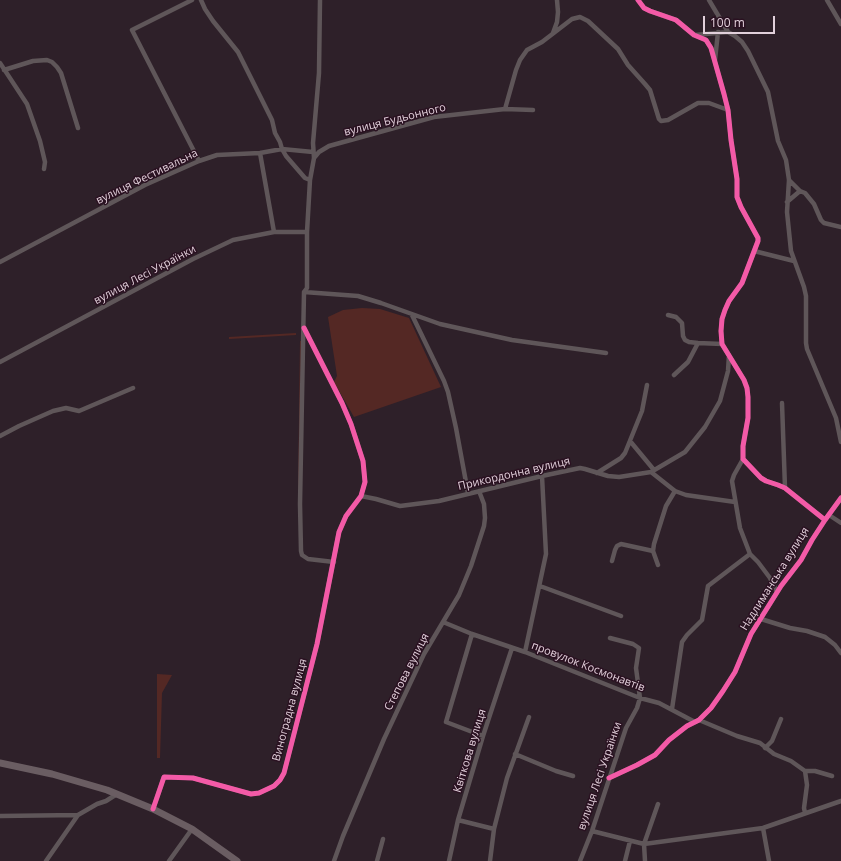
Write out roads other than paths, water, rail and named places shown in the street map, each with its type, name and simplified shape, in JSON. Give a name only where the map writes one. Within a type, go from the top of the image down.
[{"type":"highway","points":[[0,763],[52,774],[117,794],[153,809],[192,829],[237,861]]},
{"type":"street","points":[[192,0],[132,30],[199,161]]},
{"type":"street","points":[[201,0],[213,21],[238,52],[272,120],[275,133],[286,156],[305,178],[310,180]]},
{"type":"street","points":[[320,0],[319,73],[313,152],[314,158],[310,180],[307,232],[307,288],[304,292],[300,504],[301,552],[302,555],[308,559],[334,562]]},
{"type":"street","points":[[553,33],[557,22],[557,0]]},
{"type":"street","points":[[638,0],[644,8],[676,20],[694,35],[706,40],[711,48],[728,110],[737,179],[737,197],[758,238],[742,283],[729,301],[722,319],[722,344],[744,380],[748,397],[748,418],[743,446],[743,459],[732,479],[740,528],[750,554],[770,578],[777,592]]},
{"type":"street","points":[[709,0],[728,32],[742,42],[748,51],[768,92],[778,141],[786,160],[789,180],[787,202],[791,251],[802,280],[806,296],[807,349],[836,418],[841,442]]},
{"type":"street","points":[[827,0],[841,24]]},
{"type":"street","points":[[505,109],[516,70],[520,60],[527,50],[542,42],[567,22],[576,17],[580,17],[588,21],[618,49],[628,65],[650,90],[661,121],[668,120],[698,103],[709,103],[728,110]]},
{"type":"street","points":[[715,64],[718,32]]},
{"type":"street","points":[[694,35],[728,32]]},
{"type":"street","points":[[4,70],[33,62],[46,60],[52,62],[61,73],[78,128]]},
{"type":"street","points":[[0,63],[27,104],[40,141],[44,169]]},
{"type":"street","name":"вулиця Будьонного","points":[[314,158],[329,146],[434,117],[505,109],[533,110]]},
{"type":"street","name":"вулиця Фестивальна","points":[[0,262],[145,185],[199,161],[217,155],[260,153],[282,149],[313,152]]},
{"type":"street","points":[[260,153],[274,232]]},
{"type":"street","points":[[789,180],[800,191],[805,192],[814,204],[821,220],[824,223],[841,227]]},
{"type":"street","points":[[787,202],[800,191]]},
{"type":"street","name":"вулиця Лесі Українки","points":[[0,362],[233,240],[274,232],[307,232]]},
{"type":"street","points":[[754,251],[794,261]]},
{"type":"street","points":[[304,292],[358,296],[440,324],[512,340],[606,353]]},
{"type":"street","points":[[412,315],[448,392],[468,493]]},
{"type":"street","points":[[668,315],[676,317],[682,323],[683,336],[685,340],[698,344],[722,344]]},
{"type":"street","points":[[304,328],[351,424],[363,461],[365,473],[365,482],[361,496]]},
{"type":"street","points":[[674,375],[688,362],[698,344]]},
{"type":"street","points":[[653,471],[685,452],[705,427],[720,402],[728,371],[729,355]]},
{"type":"street","points":[[597,473],[621,458],[630,441],[642,411],[647,385]]},
{"type":"street","points":[[0,436],[18,426],[53,412],[66,408],[79,411],[133,388]]},
{"type":"street","points":[[782,403],[785,488]]},
{"type":"street","points":[[630,441],[653,471],[675,491],[698,498],[735,502]]},
{"type":"street","points":[[743,459],[761,478],[785,488],[825,520]]},
{"type":"street","name":"Прикордонна вулиця","points":[[361,496],[400,506],[439,501],[580,468],[608,476],[619,477],[653,471]]},
{"type":"street","points":[[525,652],[547,548],[542,476]]},
{"type":"street","name":"Степова вулиця","points":[[334,861],[384,739],[424,654],[459,595],[469,572],[486,518],[484,504],[479,491]]},
{"type":"street","points":[[658,565],[653,550],[654,544],[666,506],[675,491]]},
{"type":"street","name":"Виноградна вулиця","points":[[153,809],[164,777],[175,776],[193,778],[251,794],[267,790],[280,780],[287,763],[317,644],[341,525],[361,496]]},
{"type":"street","name":"Надлиманська вулиця","points":[[609,778],[655,755],[678,733],[697,721],[723,691],[735,672],[751,634],[777,592],[801,560],[812,540],[841,498]]},
{"type":"street","points":[[829,515],[841,523]]},
{"type":"street","points":[[612,561],[617,546],[621,544],[653,550]]},
{"type":"street","points":[[672,710],[682,642],[702,620],[708,586],[750,554]]},
{"type":"street","points":[[540,586],[620,616]]},
{"type":"street","points":[[761,619],[825,637],[835,644],[841,653]]},
{"type":"street","name":"провулок Космонавтів","points":[[443,622],[472,634],[525,652],[640,698],[659,703],[697,721],[760,743],[774,754],[805,771]]},
{"type":"street","points":[[472,634],[446,722],[483,736]]},
{"type":"street","points":[[610,638],[634,644],[639,648],[636,668],[640,698]]},
{"type":"street","name":"Квіткова вулиця","points":[[449,861],[458,820],[483,736],[512,648]]},
{"type":"street","name":"вулиця Лесі Українки","points":[[580,861],[592,831],[626,728],[637,708],[640,698]]},
{"type":"street","points":[[490,861],[494,829],[507,778],[529,717]]},
{"type":"street","points":[[765,748],[772,742],[781,719]]},
{"type":"street","points":[[515,754],[556,771],[573,776]]},
{"type":"street","points":[[805,813],[804,808],[807,785],[805,771],[815,771],[832,776]]},
{"type":"street","points":[[46,861],[78,815],[117,794]]},
{"type":"street","points":[[592,831],[644,844],[763,828],[841,801]]},
{"type":"street","points":[[645,861],[644,844],[658,804]]},
{"type":"street","points":[[0,816],[78,815]]},
{"type":"street","points":[[458,820],[494,829]]},
{"type":"street","points":[[763,828],[770,861]]},
{"type":"street","points":[[169,861],[192,829]]},
{"type":"street","points":[[378,861],[383,840]]},
{"type":"street","points":[[625,861],[630,841]]}]
